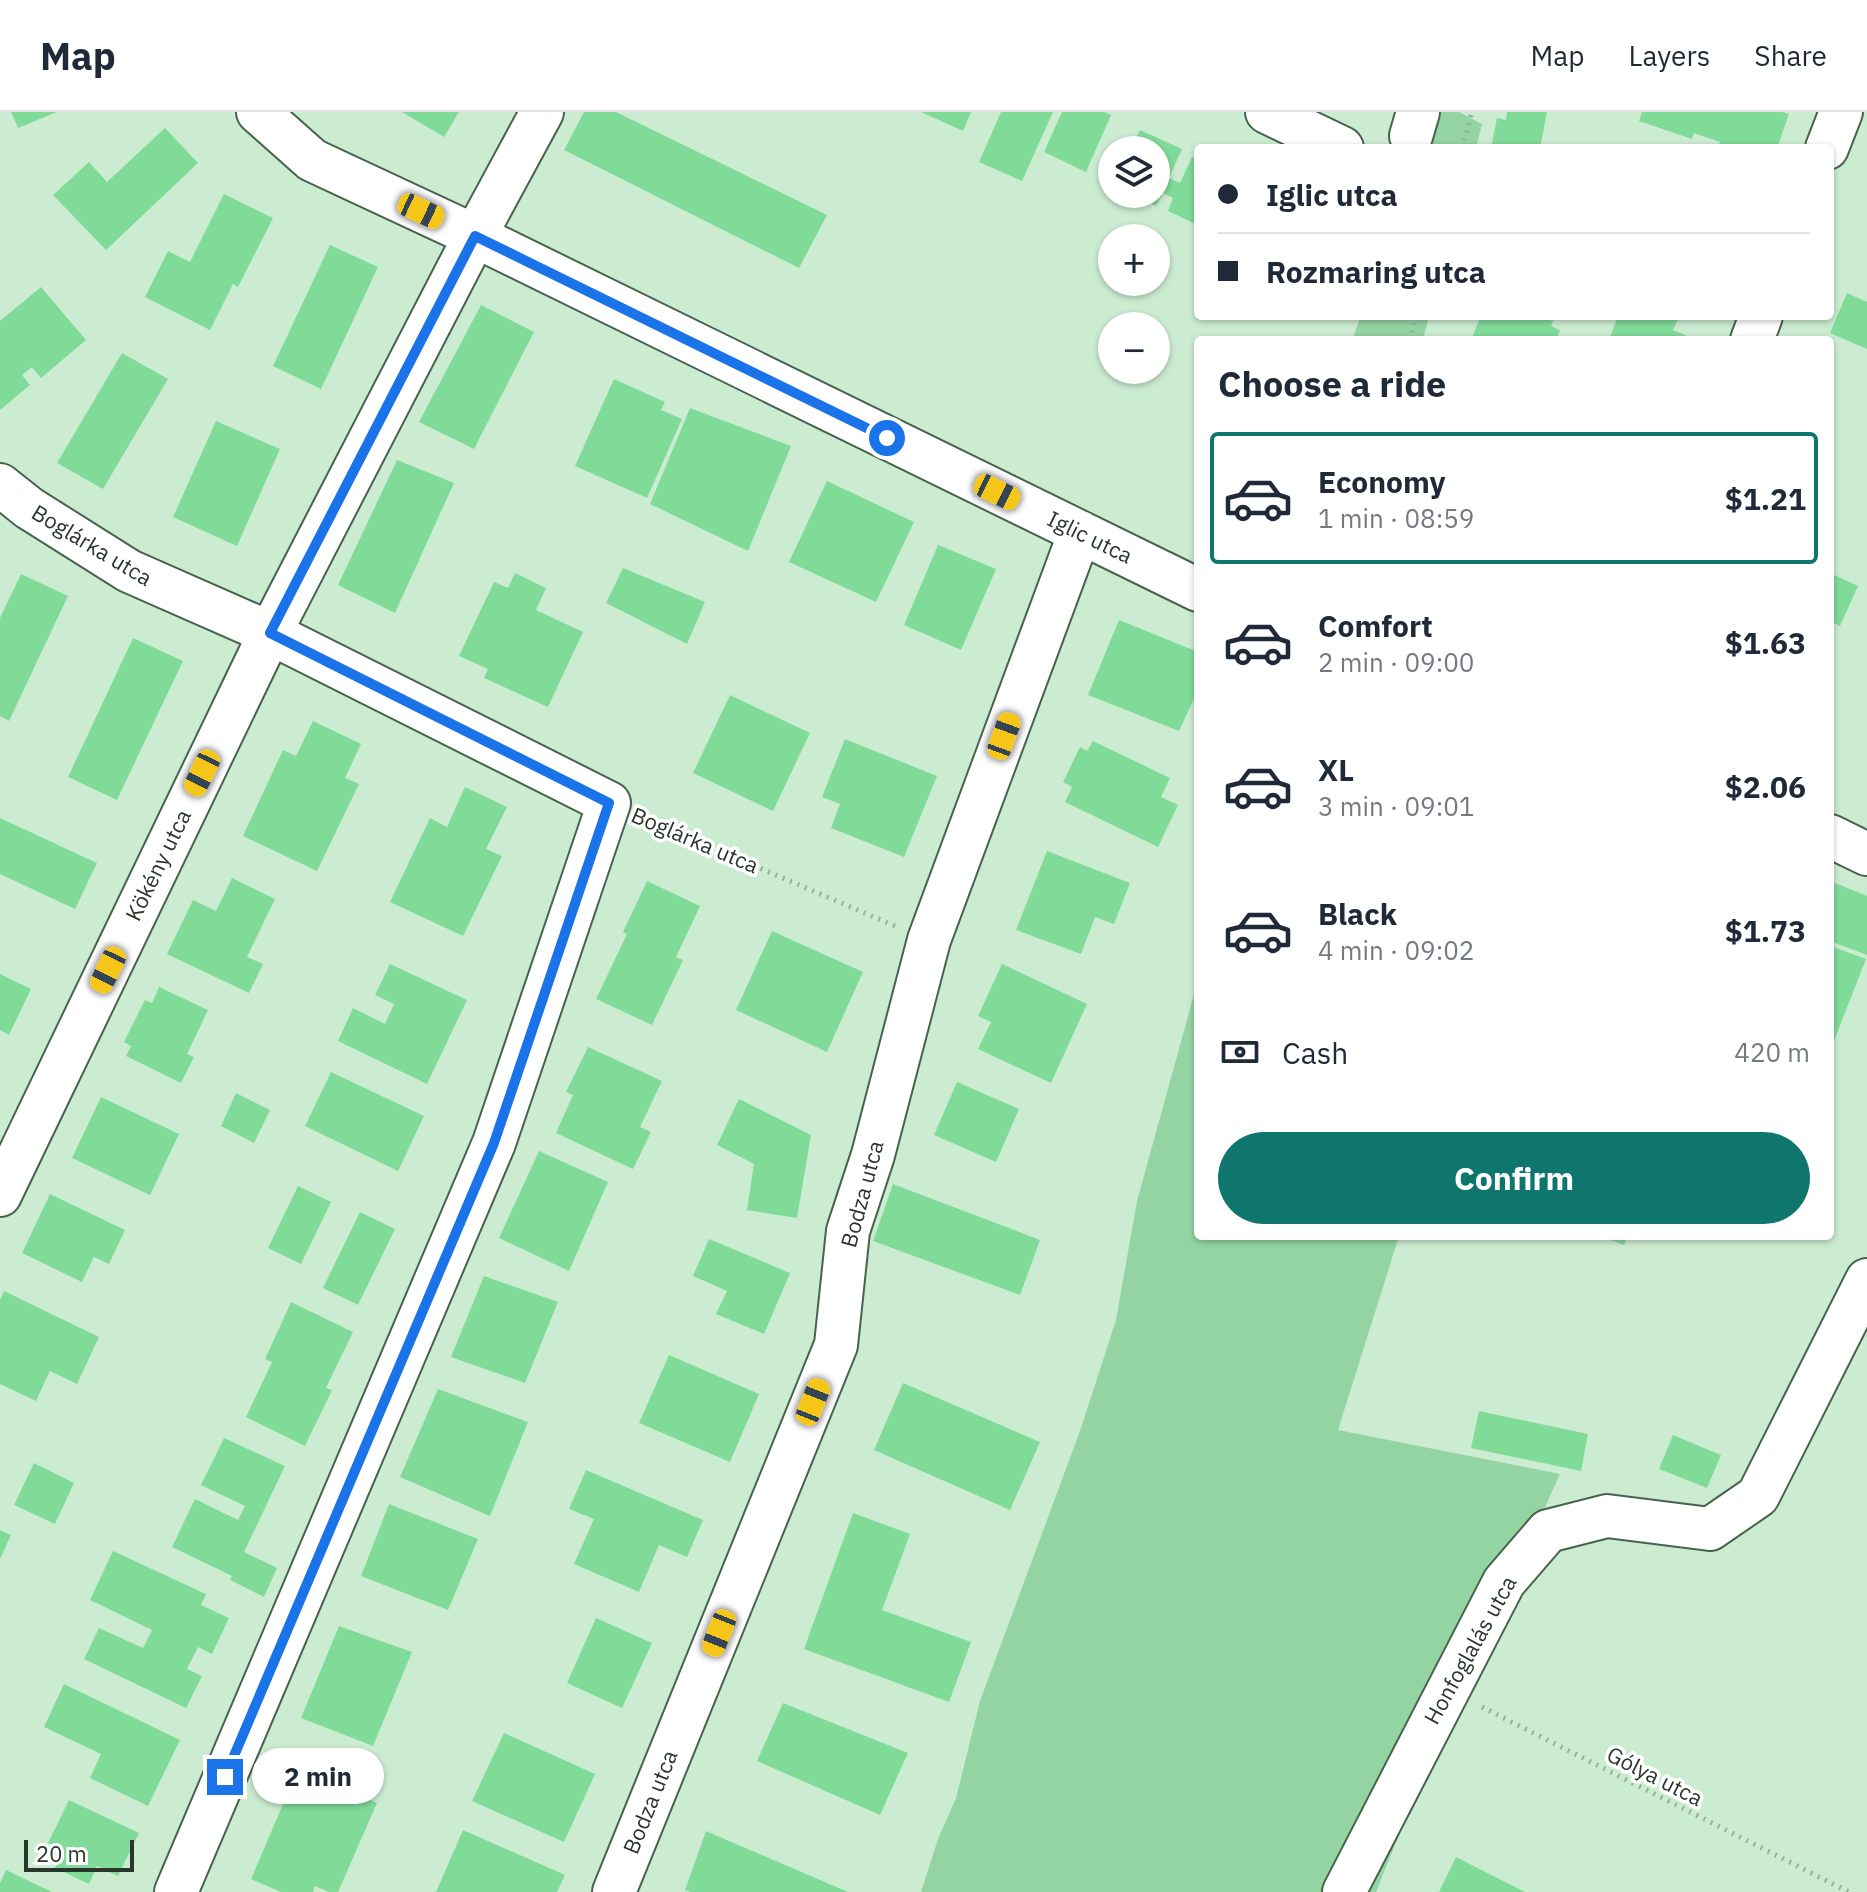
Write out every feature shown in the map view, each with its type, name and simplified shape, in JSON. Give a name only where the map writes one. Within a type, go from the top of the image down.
[{"type":"street","name":"Iglic utca","points":[[258,112],[312,160],[475,236],[1194,588]]},
{"type":"street","name":"Kökény utca","points":[[0,1195],[270,633],[542,112]]},
{"type":"street","points":[[1267,112],[1334,144]]},
{"type":"street","points":[[1829,144],[1841,112]]},
{"type":"street","name":"Boglárka utca","points":[[0,485],[29,508],[129,571],[270,633],[609,803]]},
{"type":"street","name":"Bodza utca","points":[[614,1892],[836,1345],[848,1231],[873,1155],[929,940],[1080,532]]},
{"type":"street","points":[[176,1892],[494,1143],[609,803]]},
{"type":"street","points":[[1834,838],[1867,854]]},
{"type":"street","name":"Honfoglalás utca","points":[[1344,1892],[1504,1582],[1548,1531],[1607,1516],[1710,1529],[1758,1496],[1867,1280]]},
{"type":"path","points":[[1463,144],[1472,112]]},
{"type":"path","name":"Boglárka utca","points":[[609,803],[929,940]]},
{"type":"path","name":"Gólya utca","points":[[1447,1689],[1849,1892]]},
{"type":"green space","points":[[1435,112],[1459,112],[1482,124],[1477,144],[1423,144]]},
{"type":"green space","points":[[1360,320],[1428,320],[1424,336],[1354,336]]},
{"type":"green space","points":[[1194,994],[1194,1240],[1398,1240],[1338,1430],[1560,1474],[1413,1800],[1376,1892],[921,1892],[938,1839],[956,1798],[980,1701],[1080,1431],[1116,1320],[1137,1201]]},
{"type":"building","points":[[11,112],[57,112],[18,128]]},
{"type":"building","points":[[402,112],[459,112],[444,137]]},
{"type":"building","points":[[584,112],[616,112],[827,215],[799,268],[564,150]]},
{"type":"building","points":[[921,112],[971,112],[963,131]]},
{"type":"building","points":[[1001,112],[1053,112],[1022,181],[979,162]]},
{"type":"building","points":[[1062,112],[1104,112],[1111,115],[1102,136],[1098,136],[1098,145],[1086,172],[1044,152]]},
{"type":"building","points":[[1507,112],[1547,112],[1541,144],[1492,144],[1497,118],[1506,120]]},
{"type":"building","points":[[1642,112],[1789,114],[1778,144],[1719,144],[1694,133],[1692,139],[1639,121]]},
{"type":"building","points":[[165,128],[198,163],[106,250],[53,195],[89,162],[107,182]]},
{"type":"building","points":[[1140,130],[1153,136],[1137,136]]},
{"type":"building","points":[[1170,144],[1182,149],[1170,176]]},
{"type":"building","points":[[1194,158],[1194,223],[1168,211],[1173,198],[1170,196],[1170,178],[1180,183]]},
{"type":"building","points":[[224,194],[273,218],[238,287],[233,284],[210,330],[145,297],[168,251],[190,262]]},
{"type":"building","points":[[330,245],[378,267],[321,389],[273,366]]},
{"type":"building","points":[[41,287],[86,340],[41,378],[32,367],[22,375],[30,385],[0,410],[0,321]]},
{"type":"building","points":[[1847,293],[1867,302],[1867,349],[1830,333]]},
{"type":"building","points":[[481,305],[534,332],[474,449],[419,422]]},
{"type":"building","points":[[1479,320],[1553,320],[1551,326],[1560,330],[1558,336],[1473,336]]},
{"type":"building","points":[[1616,320],[1678,320],[1673,330],[1687,336],[1610,336]]},
{"type":"building","points":[[122,353],[168,379],[103,489],[57,463]]},
{"type":"building","points":[[614,379],[665,402],[661,410],[682,419],[647,498],[575,466]]},
{"type":"building","points":[[690,408],[791,446],[748,551],[650,504]]},
{"type":"building","points":[[216,421],[280,449],[237,546],[173,517]]},
{"type":"building","points":[[397,460],[454,483],[395,613],[338,585]]},
{"type":"building","points":[[827,481],[914,522],[876,602],[789,562]]},
{"type":"building","points":[[938,545],[996,569],[961,650],[904,625]]},
{"type":"building","points":[[623,568],[705,602],[687,644],[606,603]]},
{"type":"building","points":[[515,573],[546,588],[536,610],[583,632],[548,707],[484,678],[488,669],[459,656],[494,582],[508,588]]},
{"type":"building","points":[[21,574],[68,596],[9,721],[0,716],[0,618]]},
{"type":"building","points":[[1834,575],[1858,586],[1840,626],[1834,623]]},
{"type":"building","points":[[1119,620],[1194,650],[1194,699],[1179,731],[1088,695]]},
{"type":"building","points":[[133,638],[183,661],[117,800],[68,777]]},
{"type":"building","points":[[730,695],[810,733],[773,811],[693,773]]},
{"type":"building","points":[[313,721],[361,744],[345,778],[359,784],[317,871],[243,836],[283,750],[296,756]]},
{"type":"building","points":[[845,739],[937,776],[904,857],[831,828],[840,804],[822,797]]},
{"type":"building","points":[[1093,741],[1170,778],[1161,797],[1178,805],[1158,847],[1065,802],[1072,787],[1063,782],[1080,747],[1087,751]]},
{"type":"building","points":[[465,787],[507,807],[486,849],[502,856],[463,936],[390,902],[430,818],[447,827]]},
{"type":"building","points":[[0,818],[97,863],[75,909],[0,874]]},
{"type":"building","points":[[1047,851],[1130,883],[1114,924],[1095,917],[1081,954],[1016,930]]},
{"type":"building","points":[[232,878],[275,899],[247,957],[263,964],[249,993],[167,954],[193,900],[216,911]]},
{"type":"building","points":[[647,881],[700,906],[676,957],[683,960],[652,1025],[596,999],[627,934],[623,932]]},
{"type":"building","points":[[1835,883],[1867,896],[1867,955],[1834,943]]},
{"type":"building","points":[[772,931],[863,972],[827,1052],[736,1010]]},
{"type":"building","points":[[1834,947],[1866,959],[1834,1041]]},
{"type":"building","points":[[390,964],[467,1000],[427,1084],[338,1041],[353,1008],[385,1024],[394,1004],[375,995]]},
{"type":"building","points":[[1002,964],[1087,1004],[1051,1083],[978,1049],[991,1022],[978,1016]]},
{"type":"building","points":[[0,974],[31,989],[9,1035],[0,1030]]},
{"type":"building","points":[[159,987],[208,1010],[187,1054],[194,1057],[181,1083],[126,1056],[131,1046],[124,1042],[145,1000],[152,1003]]},
{"type":"building","points":[[588,1047],[662,1081],[640,1127],[651,1132],[633,1169],[556,1133],[573,1095],[566,1092]]},
{"type":"building","points":[[331,1072],[424,1116],[398,1171],[305,1126]]},
{"type":"building","points":[[957,1082],[1019,1109],[996,1162],[934,1135]]},
{"type":"building","points":[[236,1093],[270,1110],[254,1143],[221,1126]]},
{"type":"building","points":[[101,1097],[179,1134],[150,1195],[72,1158]]},
{"type":"building","points":[[739,1099],[811,1135],[797,1218],[747,1210],[754,1164],[717,1145]]},
{"type":"building","points":[[539,1151],[608,1182],[569,1271],[499,1238]]},
{"type":"building","points":[[893,1184],[1040,1240],[1020,1295],[873,1241]]},
{"type":"building","points":[[298,1186],[331,1202],[301,1264],[268,1248]]},
{"type":"building","points":[[50,1194],[125,1230],[109,1264],[94,1257],[82,1282],[22,1253]]},
{"type":"building","points":[[360,1212],[395,1229],[358,1305],[323,1288]]},
{"type":"building","points":[[709,1239],[790,1273],[764,1334],[716,1314],[727,1291],[693,1276]]},
{"type":"building","points":[[484,1276],[558,1302],[525,1383],[451,1357]]},
{"type":"building","points":[[4,1291],[99,1337],[77,1384],[50,1371],[36,1401],[0,1384],[0,1300]]},
{"type":"building","points":[[291,1302],[353,1332],[326,1388],[332,1390],[305,1446],[246,1417],[272,1362],[265,1359]]},
{"type":"building","points":[[669,1355],[759,1394],[730,1462],[639,1423]]},
{"type":"building","points":[[903,1383],[1040,1442],[1010,1510],[874,1450]]},
{"type":"building","points":[[438,1389],[528,1422],[490,1516],[400,1477]]},
{"type":"building","points":[[1479,1411],[1588,1434],[1581,1471],[1471,1448]]},
{"type":"building","points":[[1673,1435],[1721,1455],[1707,1488],[1659,1469]]},
{"type":"building","points":[[224,1438],[285,1466],[244,1552],[277,1568],[264,1597],[230,1580],[232,1576],[172,1547],[195,1499],[238,1520],[245,1506],[201,1485]]},
{"type":"building","points":[[34,1463],[74,1483],[55,1524],[14,1505]]},
{"type":"building","points":[[586,1470],[703,1520],[687,1557],[659,1545],[639,1592],[574,1564],[594,1519],[569,1509]]},
{"type":"building","points":[[389,1504],[478,1539],[448,1610],[361,1576]]},
{"type":"building","points":[[853,1513],[910,1534],[882,1610],[971,1642],[949,1702],[804,1649]]},
{"type":"building","points":[[0,1530],[11,1535],[0,1559]]},
{"type":"building","points":[[113,1551],[206,1594],[201,1605],[229,1618],[212,1654],[198,1647],[187,1669],[202,1676],[186,1708],[84,1659],[99,1628],[143,1648],[152,1630],[90,1600]]},
{"type":"building","points":[[596,1618],[652,1643],[622,1708],[567,1683]]},
{"type":"building","points":[[339,1626],[412,1652],[373,1746],[301,1718]]},
{"type":"building","points":[[64,1684],[180,1740],[148,1806],[90,1778],[101,1754],[44,1727]]},
{"type":"building","points":[[783,1703],[908,1753],[880,1815],[757,1761]]},
{"type":"building","points":[[504,1733],[595,1774],[564,1842],[472,1801]]},
{"type":"building","points":[[305,1753],[359,1776],[352,1792],[377,1803],[338,1892],[315,1886],[313,1892],[281,1892],[251,1879]]},
{"type":"building","points":[[69,1800],[139,1833],[118,1876],[97,1866],[89,1884],[55,1868],[63,1850],[48,1843]]},
{"type":"building","points":[[463,1830],[565,1875],[557,1892],[436,1892]]},
{"type":"building","points":[[706,1831],[848,1892],[685,1890]]},
{"type":"building","points":[[1456,1857],[1525,1892],[1439,1892]]},
{"type":"building","points":[[6,1870],[52,1892],[0,1892]]},
{"type":"route","points":[[225,1777],[494,1143],[609,803],[270,633],[475,236],[887,438]]}]
